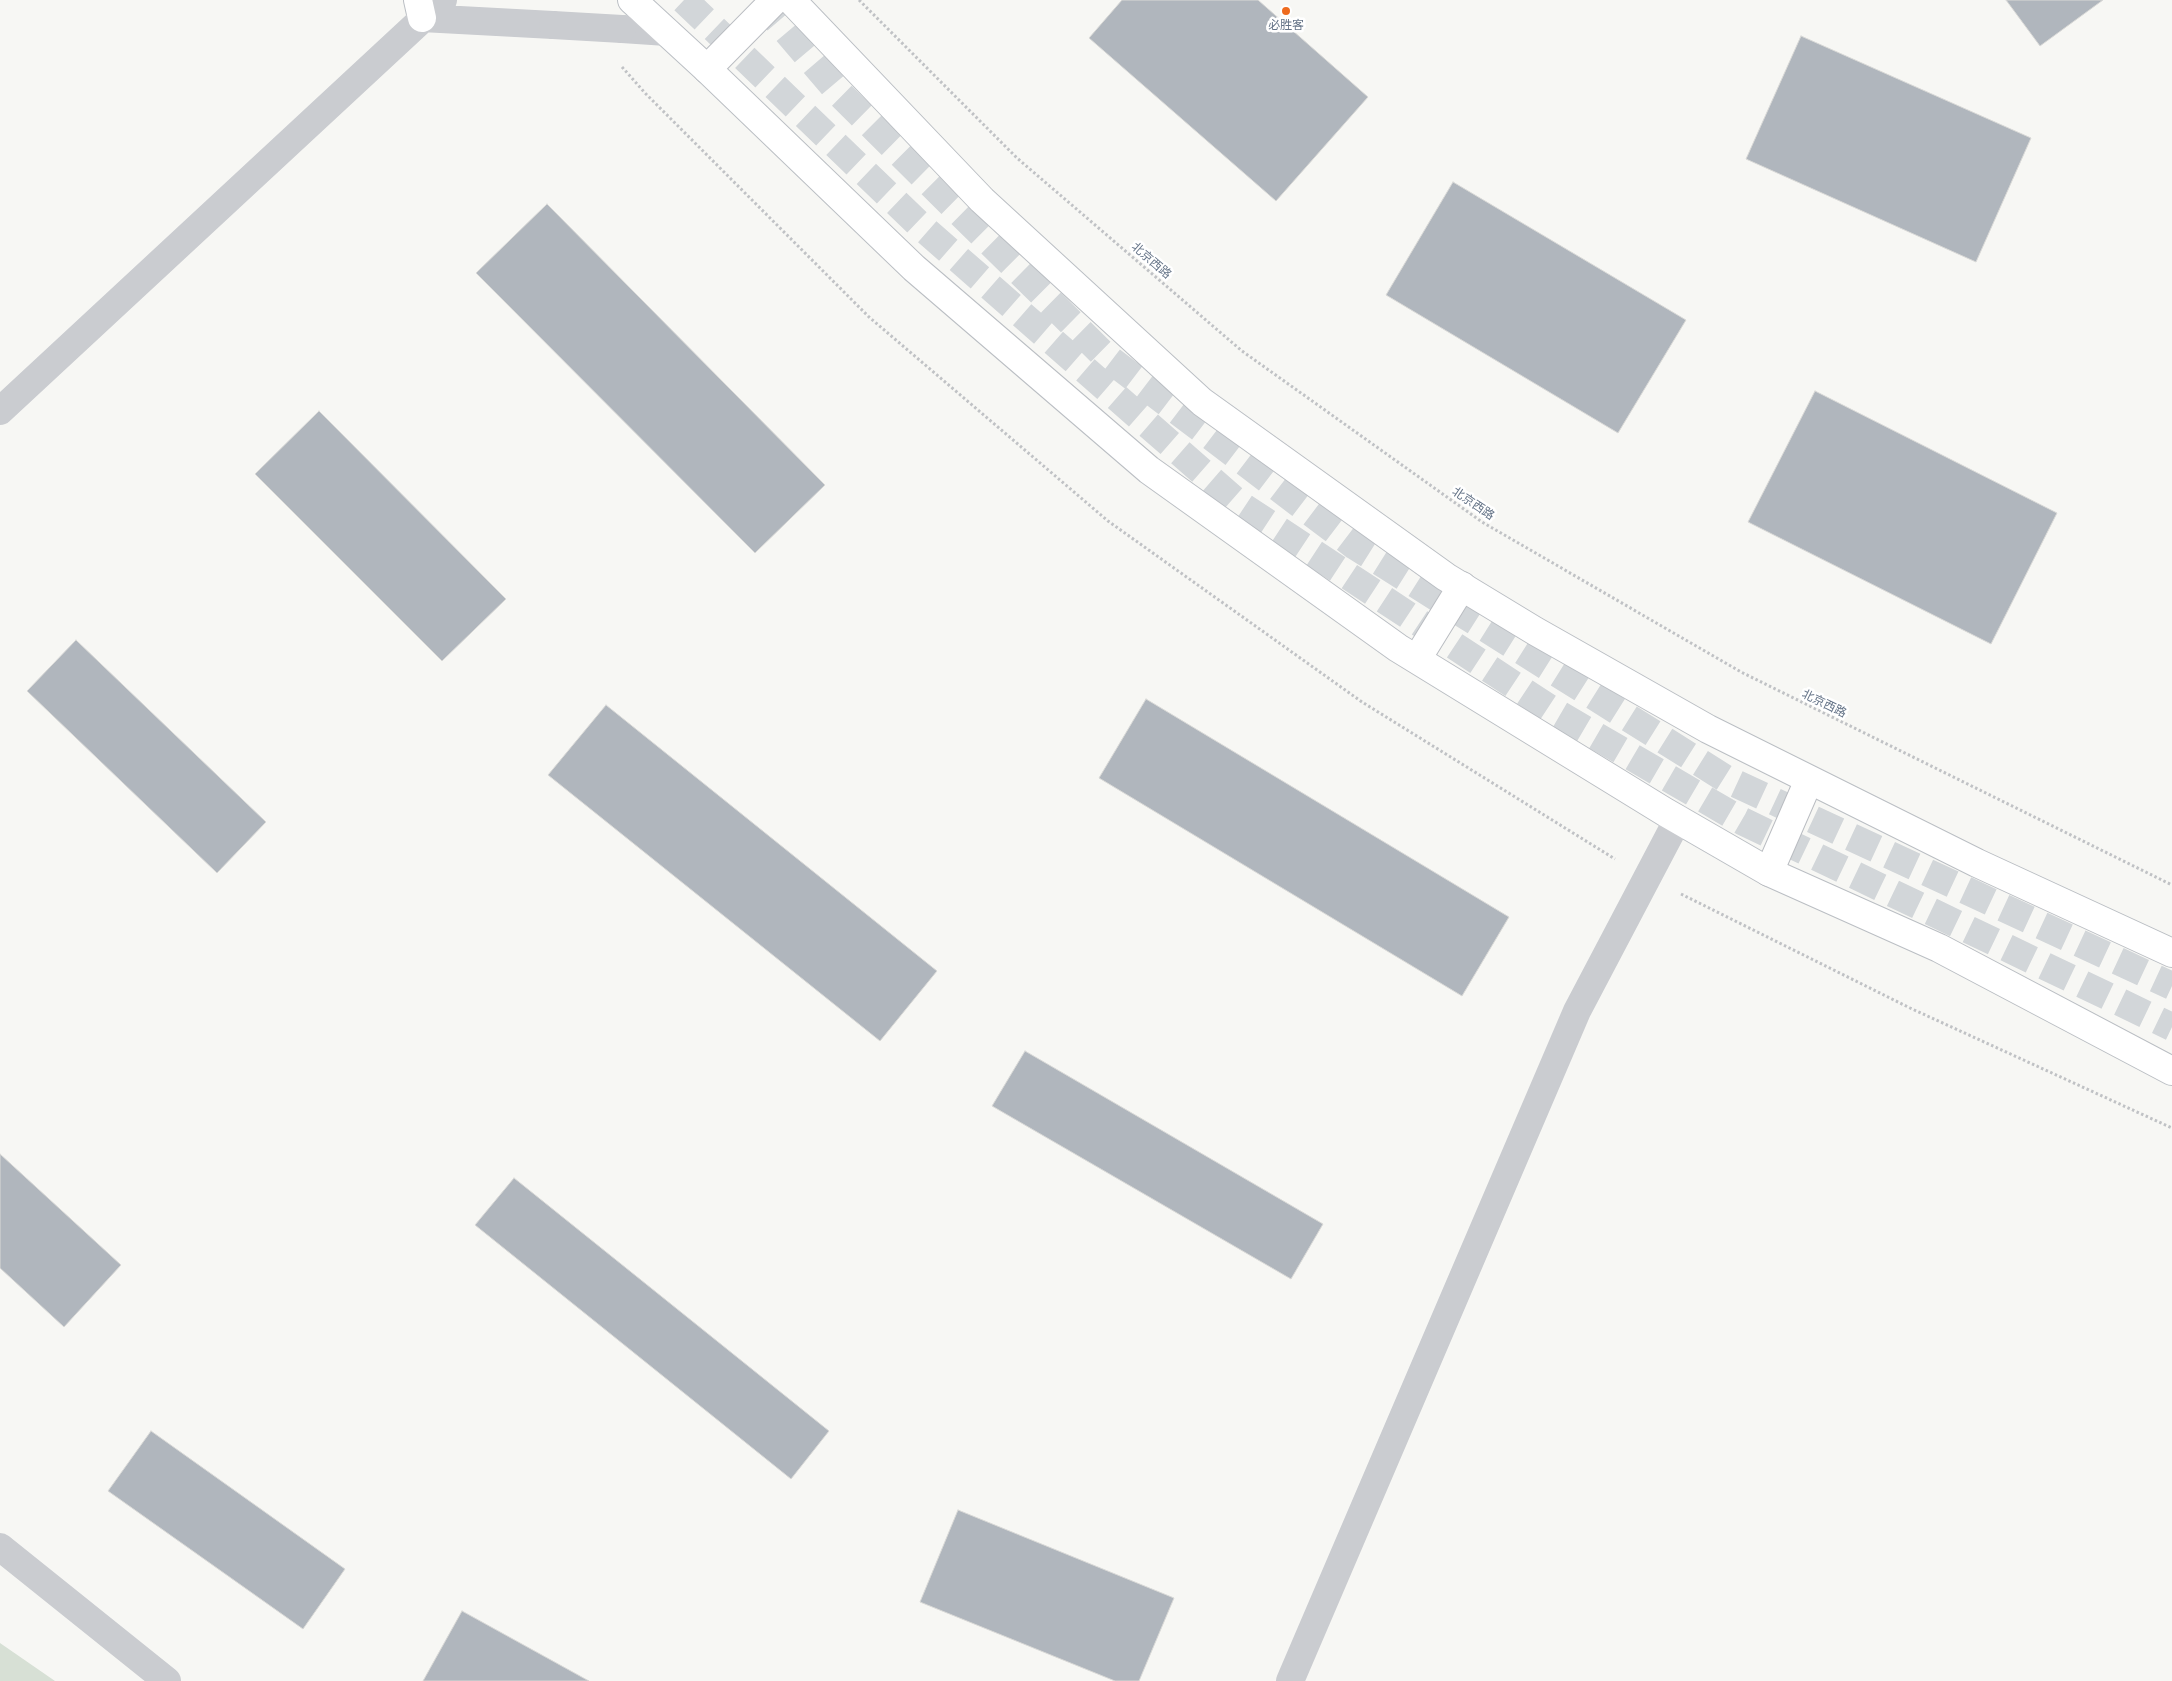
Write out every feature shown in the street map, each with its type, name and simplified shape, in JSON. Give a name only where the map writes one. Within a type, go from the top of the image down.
[{"type":"main road","points":[[632,0],[707,69],[914,268],[1149,470],[1398,648],[1678,819],[1769,872],[1938,948],[2172,1071]]},
{"type":"main road","points":[[707,69],[775,0]]},
{"type":"main road","points":[[791,0],[982,200],[1202,402],[1462,586],[1535,631],[1708,729],[1977,863],[2172,953]]},
{"type":"main road","points":[[1418,659],[1462,586]]},
{"type":"main road","points":[[1769,872],[1809,780]]},
{"type":"street","points":[[0,411],[420,9],[443,0]]},
{"type":"street","points":[[420,9],[553,25],[667,32]]},
{"type":"street","points":[[1290,1681],[1577,1011],[1678,819]]},
{"type":"street","points":[[0,1547],[167,1681]]},
{"type":"path","name":"北京西路","points":[[859,0],[1017,158],[1242,351],[1482,522],[1741,672],[2172,884]]},
{"type":"shaded area","points":[[0,1643],[55,1681],[0,1681]]},
{"type":"building","points":[[1122,0],[1258,0],[1368,97],[1276,201],[1089,38]]},
{"type":"building","points":[[2006,0],[2103,0],[2040,46]]},
{"type":"building","points":[[1801,36],[2031,138],[1976,262],[1746,159]]},
{"type":"building","points":[[1453,182],[1686,320],[1618,433],[1386,295]]},
{"type":"building","points":[[547,204],[825,485],[755,553],[476,273]]},
{"type":"building","points":[[1815,391],[2057,513],[1991,644],[1748,522]]},
{"type":"building","points":[[319,411],[506,599],[442,661],[255,474]]},
{"type":"building","points":[[76,640],[266,822],[217,873],[27,691]]},
{"type":"building","points":[[1146,699],[1509,917],[1462,996],[1099,778]]},
{"type":"building","points":[[606,705],[937,971],[880,1041],[548,775]]},
{"type":"building","points":[[1025,1051],[1323,1224],[1291,1279],[992,1106]]},
{"type":"building","points":[[0,1154],[121,1265],[64,1327],[0,1268]]},
{"type":"building","points":[[514,1178],[829,1431],[791,1479],[475,1225]]},
{"type":"building","points":[[151,1431],[345,1569],[303,1629],[108,1491]]},
{"type":"building","points":[[958,1510],[1174,1598],[1139,1681],[1115,1681],[920,1602]]},
{"type":"building","points":[[462,1611],[589,1681],[423,1681]]},
{"type":"tunnel","points":[[684,0],[924,229],[1239,504],[1555,712],[1742,821],[2172,1027]]},
{"type":"tunnel","points":[[760,0],[841,95],[1104,355],[1355,546],[1726,779],[2172,986]]},
{"type":"place","name":"必胜客","points":[[1286,11]]}]
